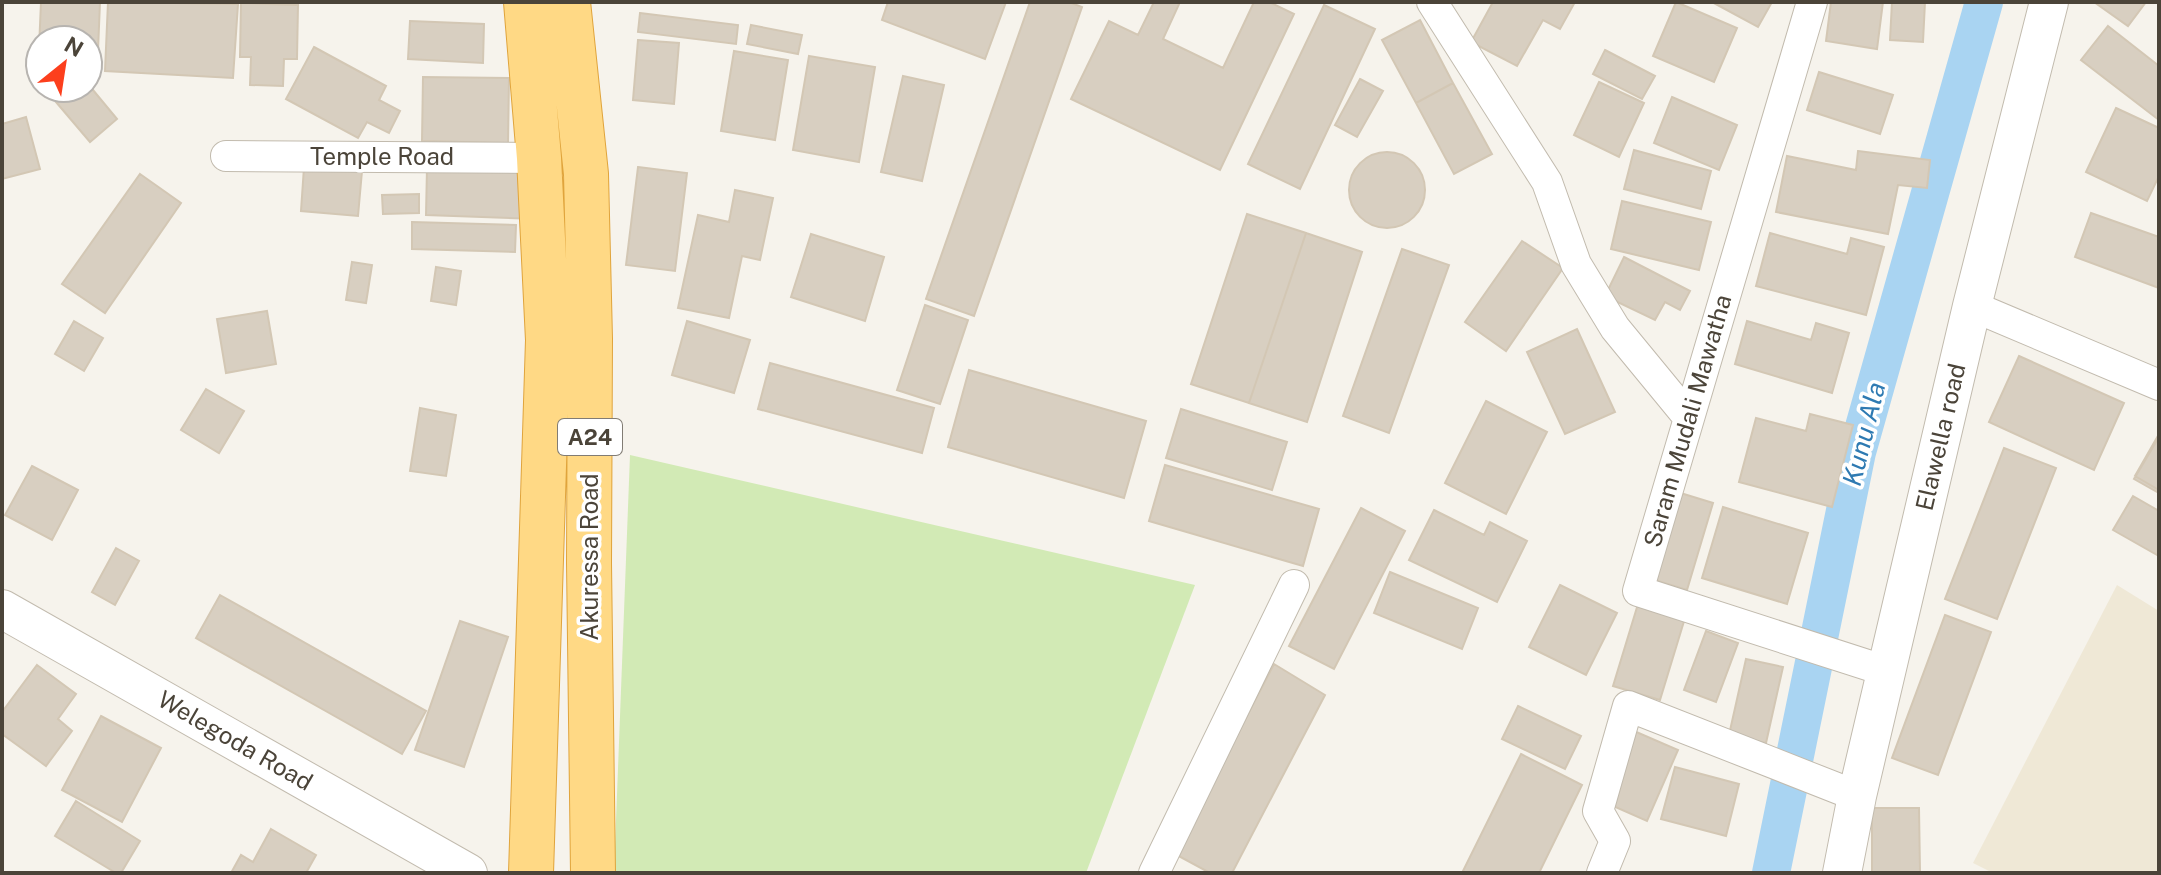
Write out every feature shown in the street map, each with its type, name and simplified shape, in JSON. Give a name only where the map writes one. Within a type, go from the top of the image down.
[{"type":"highway","name":"Akuressa Road","points":[[526,2],[539,158],[548,340],[531,873]]},
{"type":"highway","name":"Akuressa Road","points":[[568,2],[586,174],[593,873]]},
{"type":"street","points":[[1432,2],[1547,182],[1576,264],[1615,328],[1689,418]]},
{"type":"street","name":"Saram Mudali Mawatha","points":[[1812,2],[1638,591],[1886,671]]},
{"type":"street","name":"Elawella road","points":[[1842,873],[1857,796],[1972,306],[2049,2]]},
{"type":"street","name":"Temple Road","points":[[226,156],[539,158]]},
{"type":"street","points":[[1972,306],[2159,385]]},
{"type":"street","points":[[1154,873],[1294,585]]},
{"type":"street","name":"Welegoda Road","points":[[2,609],[468,873]]},
{"type":"street","points":[[1602,873],[1615,841],[1598,811],[1628,706],[1857,796]]},
{"type":"shaded area","points":[[2117,585],[2159,611],[2159,873],[1993,873],[1973,863]]},
{"type":"green space","points":[[630,455],[1195,585],[1086,873],[614,873]]},
{"type":"building","points":[[41,2],[100,2],[99,24],[40,24]]},
{"type":"building","points":[[108,2],[238,4],[233,78],[105,71]]},
{"type":"building","points":[[888,2],[1006,2],[985,59],[882,20]]},
{"type":"building","points":[[1030,2],[1069,2],[1082,7],[974,316],[926,299]]},
{"type":"building","points":[[1154,2],[1180,2],[1163,39],[1223,68],[1254,2],[1269,2],[1294,14],[1220,170],[1071,99],[1109,21],[1138,35]]},
{"type":"building","points":[[1493,2],[1575,2],[1560,29],[1543,20],[1517,66],[1471,42]]},
{"type":"building","points":[[1676,2],[1737,28],[1714,82],[1653,56]]},
{"type":"building","points":[[1712,2],[1772,2],[1758,27]]},
{"type":"building","points":[[1831,2],[1883,2],[1877,49],[1826,41]]},
{"type":"building","points":[[1892,2],[1925,2],[1923,42],[1890,40]]},
{"type":"building","points":[[2094,2],[2146,2],[2128,26]]},
{"type":"building","points":[[241,3],[298,5],[297,59],[284,59],[283,86],[250,85],[251,57],[240,57]]},
{"type":"building","points":[[1324,5],[1375,29],[1300,189],[1248,164]]},
{"type":"building","points":[[640,13],[738,25],[736,44],[638,32]]},
{"type":"building","points":[[1420,20],[1453,83],[1416,103],[1382,40]]},
{"type":"building","points":[[410,21],[484,24],[483,63],[408,59]]},
{"type":"building","points":[[751,25],[802,35],[798,54],[747,44]]},
{"type":"building","points":[[2108,26],[2159,66],[2159,120],[2081,60]]},
{"type":"building","points":[[638,40],[679,43],[674,104],[633,100]]},
{"type":"building","points":[[314,47],[386,86],[379,100],[400,111],[389,133],[367,122],[358,138],[286,99]]},
{"type":"building","points":[[1605,50],[1655,76],[1642,99],[1593,74]]},
{"type":"building","points":[[734,51],[788,60],[775,140],[721,131]]},
{"type":"building","points":[[809,56],[875,67],[859,162],[793,150]]},
{"type":"building","points":[[1819,72],[1893,95],[1880,134],[1807,110]]},
{"type":"building","points":[[903,76],[944,85],[922,181],[881,172]]},
{"type":"building","points":[[423,77],[509,78],[508,143],[422,141]]},
{"type":"building","points":[[1360,79],[1383,91],[1357,137],[1335,125]]},
{"type":"building","points":[[1599,82],[1644,103],[1619,157],[1574,135]]},
{"type":"building","points":[[1453,83],[1492,154],[1454,174],[1416,103]]},
{"type":"building","points":[[1672,97],[1737,125],[1719,170],[1654,143]]},
{"type":"building","points":[[104,103],[117,119],[90,142],[58,104]]},
{"type":"building","points":[[2116,108],[2159,128],[2159,176],[2147,201],[2086,172]]},
{"type":"building","points":[[26,117],[40,169],[2,179],[2,124]]},
{"type":"building","points":[[1634,150],[1711,171],[1701,209],[1624,189]]},
{"type":"building","points":[[1858,151],[1930,160],[1927,188],[1898,185],[1888,234],[1776,212],[1787,156],[1856,170]]},
{"type":"building","points":[[1395,152],[1408,158],[1419,169],[1425,190],[1423,205],[1408,222],[1395,228],[1379,228],[1366,222],[1351,205],[1349,182],[1355,169],[1372,154]]},
{"type":"building","points":[[536,166],[535,219],[426,215],[427,168]]},
{"type":"building","points":[[304,167],[362,171],[358,216],[301,211]]},
{"type":"building","points":[[638,167],[687,173],[675,271],[626,265]]},
{"type":"building","points":[[140,174],[181,203],[105,313],[62,284]]},
{"type":"building","points":[[735,190],[773,198],[760,260],[742,256],[729,318],[678,308],[698,215],[729,222]]},
{"type":"building","points":[[419,194],[419,213],[383,214],[382,195]]},
{"type":"building","points":[[1622,201],[1711,222],[1699,270],[1611,249]]},
{"type":"building","points":[[2091,213],[2159,237],[2159,288],[2075,257]]},
{"type":"building","points":[[1247,214],[1306,233],[1249,403],[1191,384]]},
{"type":"building","points":[[412,222],[516,225],[515,252],[412,249]]},
{"type":"building","points":[[1306,233],[1362,252],[1307,422],[1249,403]]},
{"type":"building","points":[[1770,233],[1847,254],[1851,238],[1884,247],[1866,315],[1756,286]]},
{"type":"building","points":[[811,234],[884,257],[865,321],[791,297]]},
{"type":"building","points":[[1522,241],[1563,268],[1506,351],[1465,322]]},
{"type":"building","points":[[1402,249],[1449,265],[1389,433],[1343,416]]},
{"type":"building","points":[[1624,257],[1690,291],[1680,310],[1665,302],[1655,320],[1605,296]]},
{"type":"building","points":[[352,262],[372,265],[366,303],[346,300]]},
{"type":"building","points":[[436,267],[461,271],[456,305],[431,301]]},
{"type":"building","points":[[925,305],[968,320],[940,404],[897,390]]},
{"type":"building","points":[[267,311],[276,364],[226,373],[217,319]]},
{"type":"building","points":[[74,321],[103,338],[84,371],[55,354]]},
{"type":"building","points":[[687,321],[750,340],[734,393],[672,375]]},
{"type":"building","points":[[1747,321],[1811,340],[1816,323],[1849,333],[1832,393],[1735,364]]},
{"type":"building","points":[[1577,329],[1615,412],[1565,434],[1527,352]]},
{"type":"building","points":[[2019,356],[2124,403],[2094,470],[1989,422]]},
{"type":"building","points":[[770,363],[934,408],[922,453],[758,409]]},
{"type":"building","points":[[969,370],[1146,421],[1124,498],[948,447]]},
{"type":"building","points":[[206,389],[244,411],[219,453],[181,430]]},
{"type":"building","points":[[1486,401],[1547,432],[1506,514],[1445,483]]},
{"type":"building","points":[[420,408],[456,415],[446,476],[410,471]]},
{"type":"building","points":[[1181,409],[1287,442],[1272,490],[1166,458]]},
{"type":"building","points":[[1810,414],[1853,425],[1832,507],[1739,482],[1756,418],[1806,431]]},
{"type":"building","points":[[2159,434],[2159,490],[2135,476]]},
{"type":"building","points":[[2159,437],[2159,493],[2134,479]]},
{"type":"building","points":[[2004,448],[2056,468],[1997,619],[1945,599]]},
{"type":"building","points":[[1165,465],[1319,509],[1303,566],[1149,521]]},
{"type":"building","points":[[32,466],[78,490],[52,540],[5,515]]},
{"type":"building","points":[[1674,491],[1713,503],[1687,590],[1648,578]]},
{"type":"building","points":[[2133,496],[2159,511],[2159,556],[2113,530]]},
{"type":"building","points":[[1723,507],[1808,533],[1787,604],[1702,578]]},
{"type":"building","points":[[1361,508],[1405,531],[1334,669],[1289,646]]},
{"type":"building","points":[[1434,510],[1484,535],[1490,522],[1527,541],[1497,602],[1409,560]]},
{"type":"building","points":[[116,548],[139,561],[115,605],[92,592]]},
{"type":"building","points":[[1390,572],[1478,608],[1462,649],[1374,613]]},
{"type":"building","points":[[1560,585],[1617,613],[1586,675],[1529,647]]},
{"type":"building","points":[[220,595],[426,711],[402,754],[196,638]]},
{"type":"building","points":[[1638,604],[1685,618],[1660,700],[1613,686]]},
{"type":"building","points":[[1945,615],[1991,632],[1938,775],[1892,758]]},
{"type":"building","points":[[460,621],[508,637],[464,767],[415,750]]},
{"type":"building","points":[[1706,631],[1738,643],[1716,702],[1684,690]]},
{"type":"building","points":[[1746,659],[1783,667],[1766,743],[1729,735]]},
{"type":"building","points":[[1274,664],[1325,695],[1232,873],[1210,873],[1175,854]]},
{"type":"building","points":[[37,665],[76,694],[58,719],[72,731],[46,766],[2,734],[2,712]]},
{"type":"building","points":[[1518,706],[1581,736],[1565,769],[1502,739]]},
{"type":"building","points":[[101,716],[161,748],[122,822],[62,790]]},
{"type":"building","points":[[1634,731],[1678,750],[1647,821],[1604,802]]},
{"type":"building","points":[[1521,754],[1582,785],[1539,873],[1462,873]]},
{"type":"building","points":[[1675,767],[1739,784],[1726,836],[1661,819]]},
{"type":"building","points":[[76,801],[140,841],[121,873],[116,873],[55,836]]},
{"type":"building","points":[[1872,808],[1919,808],[1920,873],[1872,873]]},
{"type":"building","points":[[271,829],[316,855],[306,873],[231,873],[241,855],[253,862]]},
{"type":"waterway","name":"Kunu Ala","points":[[1771,873],[1857,452],[1984,2]]}]
